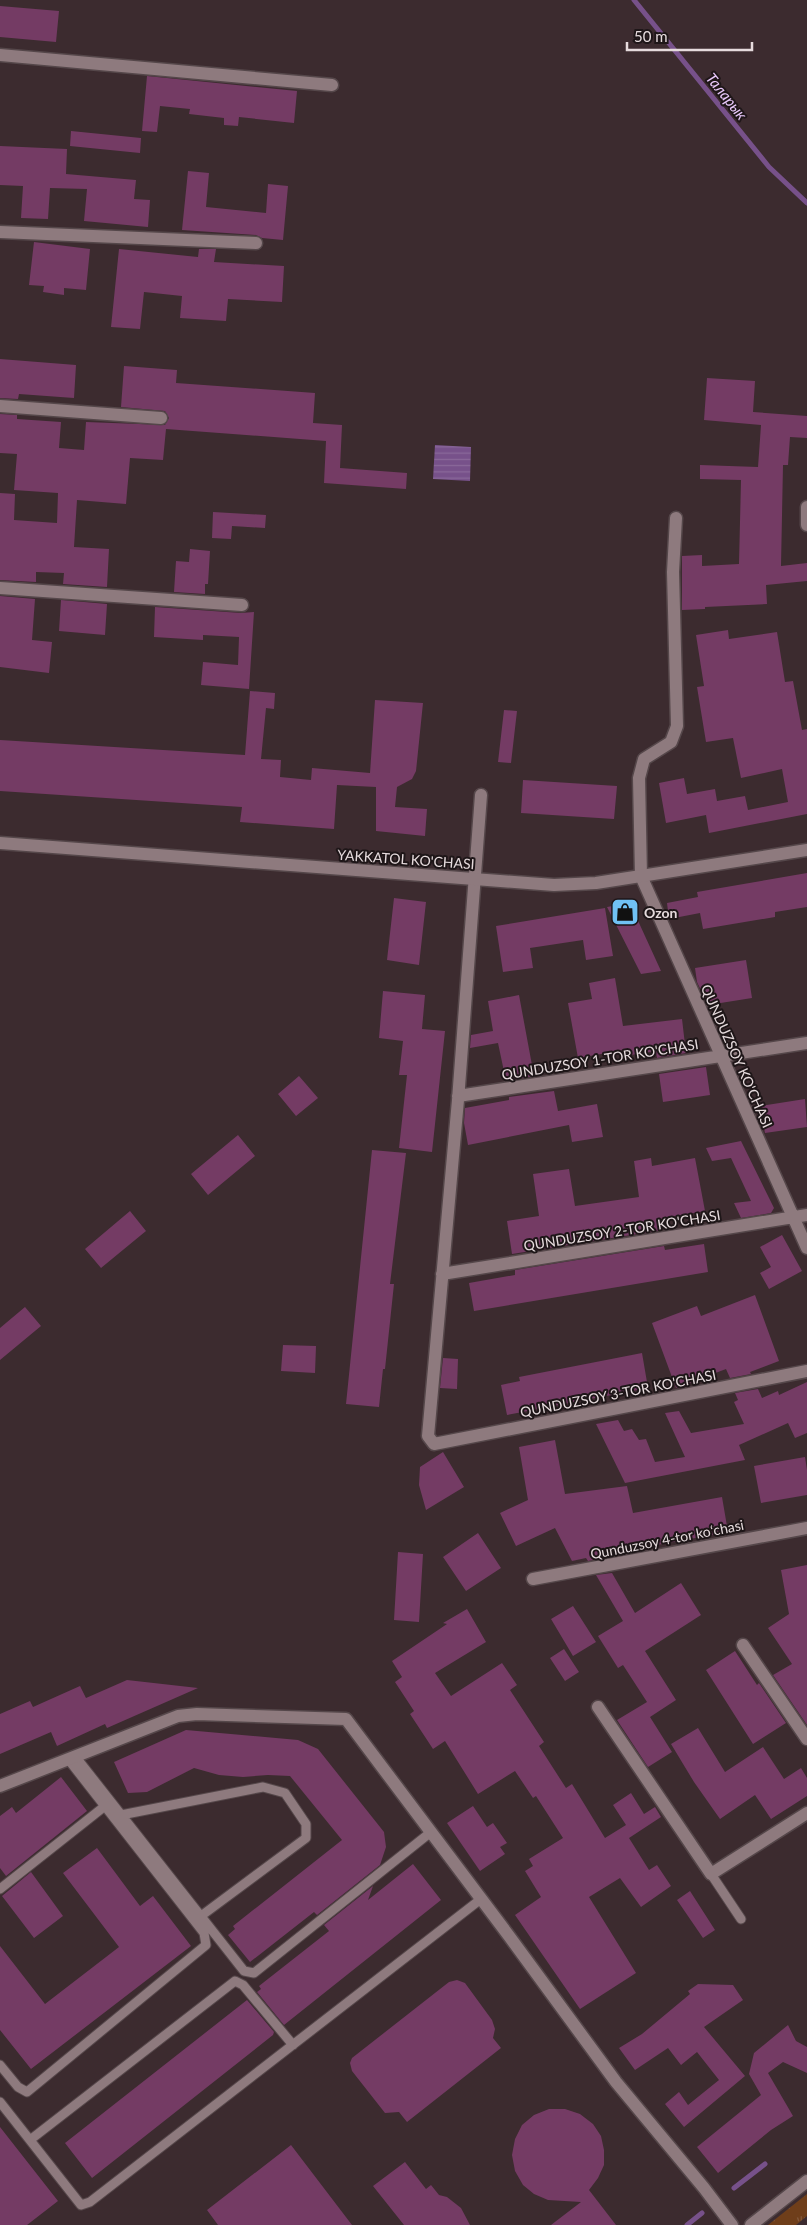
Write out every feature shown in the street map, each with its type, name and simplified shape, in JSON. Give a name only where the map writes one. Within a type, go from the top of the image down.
[{"type":"street","points":[[0,55],[332,86]]},
{"type":"street","points":[[0,232],[256,243]]},
{"type":"street","points":[[0,406],[161,418]]},
{"type":"street","points":[[807,507],[807,525]]},
{"type":"street","points":[[641,876],[638,778],[644,759],[671,742],[677,726],[673,572],[676,518]]},
{"type":"street","points":[[0,588],[242,605]]},
{"type":"street","points":[[442,1274],[458,1096],[481,795]]},
{"type":"street","name":"YAKKATOL KO'CHASI","points":[[0,843],[554,885],[596,883],[807,850]]},
{"type":"street","name":"QUNDUZSOY KO'CHASI","points":[[641,876],[807,1248]]},
{"type":"street","name":"QUNDUZSOY 1-TOR KO'CHASI","points":[[458,1096],[807,1043]]},
{"type":"street","name":"QUNDUZSOY 2-TOR KO'CHASI","points":[[442,1274],[807,1215]]},
{"type":"street","name":"QUNDUZSOY 3-TOR KO'CHASI","points":[[442,1274],[428,1436],[434,1444],[807,1371]]},
{"type":"street","name":"Qunduzsoy 4-tor koʻchasi","points":[[533,1579],[807,1528]]},
{"type":"street","points":[[743,1646],[807,1739]]},
{"type":"street","points":[[598,1707],[710,1874],[807,1813]]},
{"type":"street","points":[[0,1786],[178,1716],[197,1714],[346,1719],[616,2082],[704,2188],[732,2225]]},
{"type":"street","points":[[752,2225],[807,2181]]},
{"type":"lane","points":[[0,2065],[18,2087],[27,2092],[206,1945],[204,1933],[105,1806],[72,1757]]},
{"type":"lane","points":[[72,1757],[121,1815],[244,1971],[254,1973],[431,1832]]},
{"type":"lane","points":[[121,1815],[263,1787],[285,1793],[306,1824],[306,1838],[201,1916]]},
{"type":"lane","points":[[0,1889],[105,1806]]},
{"type":"lane","points":[[710,1874],[741,1919]]},
{"type":"lane","points":[[0,2102],[81,2205],[90,2202],[481,1898]]},
{"type":"lane","points":[[30,2140],[235,1981],[243,1985],[293,2044]]},
{"type":"green space","points":[[807,2194],[807,2216],[796,2225],[768,2225]]},
{"type":"shaded area","points":[[435,445],[471,447],[470,481],[433,479]]},
{"type":"building","points":[[0,6],[59,11],[56,42],[0,37]]},
{"type":"building","points":[[147,76],[297,91],[294,123],[239,117],[238,126],[224,125],[224,118],[189,114],[190,109],[160,106],[157,132],[142,131]]},
{"type":"building","points":[[71,131],[141,138],[140,153],[70,146]]},
{"type":"building","points":[[0,146],[67,149],[66,174],[136,180],[134,199],[150,200],[148,227],[84,221],[87,189],[50,188],[48,219],[21,218],[23,186],[0,185]]},
{"type":"building","points":[[188,171],[209,173],[206,207],[266,213],[268,184],[288,186],[283,240],[262,238],[256,235],[182,230]]},
{"type":"building","points":[[34,242],[90,249],[86,290],[64,288],[64,295],[43,292],[44,286],[29,285]]},
{"type":"building","points":[[119,249],[198,257],[199,249],[216,249],[214,262],[284,266],[282,302],[228,299],[226,321],[180,318],[182,296],[144,292],[140,329],[111,327]]},
{"type":"building","points":[[0,359],[76,365],[74,398],[19,394],[18,399],[0,398]]},
{"type":"building","points":[[124,366],[177,370],[176,383],[315,393],[313,423],[342,425],[340,468],[407,473],[406,489],[324,483],[326,441],[166,429],[163,460],[130,458],[126,504],[77,500],[74,547],[109,549],[107,587],[63,584],[64,573],[36,572],[36,582],[0,580],[0,493],[15,494],[14,520],[57,523],[58,493],[14,490],[17,454],[0,453],[0,414],[17,415],[17,419],[61,422],[59,448],[84,450],[86,422],[165,425],[169,418],[165,411],[121,407]]},
{"type":"building","points":[[707,378],[755,381],[753,412],[807,416],[807,438],[790,437],[788,465],[783,465],[781,566],[807,563],[807,581],[766,585],[767,604],[682,610],[682,556],[702,555],[702,566],[739,564],[741,480],[700,479],[700,465],[758,467],[761,425],[704,420]]},
{"type":"building","points":[[213,512],[266,515],[265,528],[232,526],[231,539],[212,538]]},
{"type":"building","points":[[190,549],[210,551],[208,584],[205,584],[205,594],[174,592],[176,561],[189,562]]},
{"type":"building","points":[[0,596],[35,599],[32,640],[52,642],[49,673],[0,667]]},
{"type":"building","points":[[61,600],[107,604],[105,635],[59,631]]},
{"type":"building","points":[[155,607],[241,613],[254,612],[249,689],[201,685],[203,662],[238,665],[239,637],[203,635],[203,640],[154,637]]},
{"type":"building","points":[[728,630],[729,639],[777,632],[785,682],[793,681],[802,730],[807,729],[807,814],[709,833],[706,815],[666,823],[659,783],[684,778],[687,794],[715,789],[717,801],[745,796],[748,810],[788,802],[782,769],[741,778],[733,738],[706,742],[697,687],[704,686],[696,635]]},
{"type":"building","points":[[250,691],[275,693],[274,709],[266,708],[261,759],[281,760],[280,777],[311,780],[312,768],[370,773],[375,700],[423,703],[416,771],[412,779],[397,787],[395,807],[427,809],[425,836],[376,831],[376,787],[337,785],[334,829],[240,822],[242,807],[0,791],[0,740],[245,755]]},
{"type":"building","points":[[504,710],[517,711],[511,763],[498,762]]},
{"type":"building","points":[[523,780],[617,786],[614,819],[521,813]]},
{"type":"building","points":[[807,873],[807,907],[775,912],[775,917],[703,929],[700,913],[669,919],[667,903],[698,897],[697,892]]},
{"type":"building","points":[[394,898],[426,902],[419,965],[387,960]]},
{"type":"building","points":[[624,904],[634,912],[661,971],[641,974],[607,907]]},
{"type":"building","points":[[605,908],[613,956],[586,960],[583,940],[530,948],[533,968],[503,972],[496,926]]},
{"type":"building","points":[[746,960],[752,998],[708,1005],[697,982],[695,968]]},
{"type":"building","points":[[615,978],[623,1026],[682,1019],[686,1053],[657,1058],[656,1051],[631,1055],[630,1049],[578,1058],[568,1003],[592,999],[589,983]]},
{"type":"building","points":[[383,991],[425,995],[422,1029],[445,1031],[432,1152],[399,1148],[407,1075],[399,1075],[403,1041],[379,1038]]},
{"type":"building","points":[[519,995],[534,1076],[506,1081],[498,1043],[470,1048],[471,1035],[493,1031],[488,1001]]},
{"type":"building","points":[[706,1067],[710,1095],[663,1102],[659,1074]]},
{"type":"building","points":[[299,1076],[318,1098],[296,1116],[278,1094]]},
{"type":"building","points":[[554,1091],[558,1111],[597,1104],[603,1137],[572,1142],[569,1125],[468,1145],[464,1123],[465,1108],[509,1100],[509,1097]]},
{"type":"building","points":[[805,1099],[807,1127],[765,1133],[760,1106]]},
{"type":"building","points":[[238,1135],[255,1156],[208,1195],[191,1174]]},
{"type":"building","points":[[741,1141],[774,1208],[771,1213],[741,1218],[734,1203],[751,1201],[731,1158],[712,1161],[706,1148]]},
{"type":"building","points":[[372,1150],[406,1153],[390,1284],[394,1284],[379,1407],[346,1404]]},
{"type":"building","points":[[651,1158],[652,1166],[695,1158],[705,1211],[660,1219],[662,1230],[512,1254],[507,1221],[539,1216],[533,1174],[569,1169],[575,1206],[639,1197],[634,1161]]},
{"type":"building","points":[[130,1211],[146,1231],[101,1268],[85,1249]]},
{"type":"building","points":[[782,1235],[802,1271],[769,1289],[760,1273],[771,1267],[760,1247]]},
{"type":"building","points":[[704,1244],[708,1272],[474,1311],[469,1283],[515,1275],[515,1270],[664,1246],[665,1250]]},
{"type":"building","points":[[755,1295],[779,1361],[750,1372],[751,1374],[730,1378],[726,1369],[676,1388],[652,1323],[697,1306],[701,1316]]},
{"type":"building","points":[[25,1307],[41,1326],[0,1360],[0,1328]]},
{"type":"building","points":[[283,1345],[316,1346],[315,1373],[281,1371]]},
{"type":"building","points":[[642,1353],[648,1388],[507,1415],[501,1385],[520,1381],[519,1377]]},
{"type":"building","points":[[443,1358],[458,1359],[457,1389],[440,1388]]},
{"type":"building","points":[[807,1382],[807,1433],[795,1438],[788,1423],[739,1445],[745,1460],[625,1483],[596,1424],[618,1420],[624,1431],[632,1429],[639,1440],[646,1439],[655,1462],[685,1457],[665,1413],[679,1411],[691,1433],[744,1424],[734,1402],[738,1400],[735,1393],[758,1389],[762,1398],[778,1391],[779,1395]]},
{"type":"building","points":[[555,1440],[565,1494],[627,1486],[633,1513],[722,1497],[728,1532],[602,1555],[603,1558],[588,1561],[586,1558],[572,1561],[555,1528],[516,1546],[500,1513],[528,1500],[519,1447]]},
{"type":"building","points":[[443,1452],[464,1487],[426,1510],[419,1485],[420,1467]]},
{"type":"building","points":[[805,1457],[807,1495],[761,1503],[754,1466]]},
{"type":"building","points":[[478,1533],[501,1568],[466,1591],[443,1557]]},
{"type":"building","points":[[398,1552],[423,1554],[419,1622],[394,1620]]},
{"type":"building","points":[[807,1565],[807,1725],[773,1675],[792,1664],[768,1628],[789,1614],[781,1570]]},
{"type":"building","points":[[612,1573],[635,1613],[681,1583],[701,1615],[645,1651],[676,1700],[650,1717],[672,1752],[648,1767],[617,1720],[647,1702],[623,1665],[618,1668],[598,1636],[623,1621],[596,1575]]},
{"type":"building","points":[[573,1606],[596,1642],[573,1656],[551,1619]]},
{"type":"building","points":[[467,1609],[486,1642],[435,1673],[451,1696],[502,1663],[517,1685],[510,1690],[544,1742],[539,1746],[566,1788],[572,1784],[605,1838],[626,1825],[613,1805],[631,1793],[644,1814],[655,1807],[661,1817],[629,1838],[649,1870],[657,1865],[671,1886],[641,1907],[620,1878],[589,1897],[636,1973],[580,2009],[515,1915],[541,1897],[525,1871],[533,1866],[529,1859],[563,1838],[536,1796],[533,1798],[515,1771],[478,1794],[445,1741],[433,1749],[410,1714],[414,1711],[395,1682],[402,1677],[392,1661],[447,1624],[443,1623]]},
{"type":"building","points":[[564,1649],[579,1672],[565,1681],[550,1658]]},
{"type":"building","points":[[735,1651],[757,1685],[759,1683],[786,1723],[753,1744],[706,1670]]},
{"type":"building","points":[[127,1680],[198,1688],[107,1728],[105,1724],[57,1746],[51,1732],[0,1754],[0,1714],[30,1701],[33,1707],[80,1686],[86,1698]]},
{"type":"building","points":[[698,1728],[725,1772],[763,1747],[784,1779],[801,1768],[807,1778],[807,1796],[771,1819],[755,1795],[720,1819],[694,1782],[671,1744]]},
{"type":"building","points":[[186,1730],[298,1740],[318,1749],[384,1832],[386,1847],[380,1865],[317,1915],[314,1912],[250,1962],[228,1935],[235,1929],[233,1926],[342,1840],[290,1776],[243,1777],[219,1775],[194,1768],[147,1792],[128,1793],[114,1762]]},
{"type":"building","points":[[61,1777],[87,1811],[6,1876],[0,1868],[0,1816],[12,1807],[16,1813]]},
{"type":"building","points":[[473,1806],[487,1827],[493,1823],[507,1843],[500,1847],[505,1854],[480,1871],[447,1823]]},
{"type":"building","points":[[97,1848],[140,1906],[153,1896],[191,1946],[31,2069],[0,2030],[0,1946],[45,2004],[119,1947],[63,1873]]},
{"type":"building","points":[[413,1864],[441,1900],[284,2025],[257,1992],[261,1989],[259,1986],[329,1931],[324,1925],[373,1886],[368,1900]]},
{"type":"building","points":[[31,1872],[63,1916],[34,1938],[2,1896]]},
{"type":"building","points":[[690,1891],[715,1930],[703,1938],[677,1900]]},
{"type":"building","points":[[457,1980],[465,1983],[492,2020],[495,2029],[493,2038],[501,2048],[407,2122],[399,2112],[385,2113],[352,2071],[350,2063],[352,2058],[449,1982]]},
{"type":"building","points":[[698,1984],[733,1985],[743,2000],[704,2027],[745,2076],[684,2127],[665,2104],[679,2092],[688,2105],[719,2080],[697,2052],[681,2065],[668,2048],[635,2070],[619,2048],[642,2034],[690,1994],[688,1991]]},
{"type":"building","points":[[247,2000],[274,2032],[273,2035],[92,2178],[65,2143]]},
{"type":"building","points":[[788,2025],[796,2041],[807,2047],[807,2073],[783,2062],[768,2073],[793,2116],[771,2130],[718,2173],[697,2147],[761,2095],[749,2074],[754,2053]]},
{"type":"building","points":[[549,2109],[565,2109],[580,2114],[593,2124],[601,2136],[604,2150],[604,2165],[598,2178],[589,2190],[616,2225],[551,2225],[581,2202],[548,2200],[534,2194],[523,2185],[515,2171],[512,2155],[515,2139],[522,2125],[534,2115]]},
{"type":"building","points":[[0,2127],[58,2201],[27,2225],[0,2225]]},
{"type":"building","points":[[291,2145],[352,2225],[218,2225],[207,2210]]},
{"type":"building","points":[[405,2162],[426,2189],[431,2185],[439,2195],[447,2197],[461,2208],[470,2225],[404,2225],[373,2186]]},
{"type":"waterway","name":"Таларык","points":[[634,0],[769,167],[807,203]]},
{"type":"waterway","points":[[734,2188],[765,2164]]},
{"type":"waterway","points":[[687,2225],[702,2213]]},
{"type":"place","name":"Ozon","points":[[625,912]]}]
